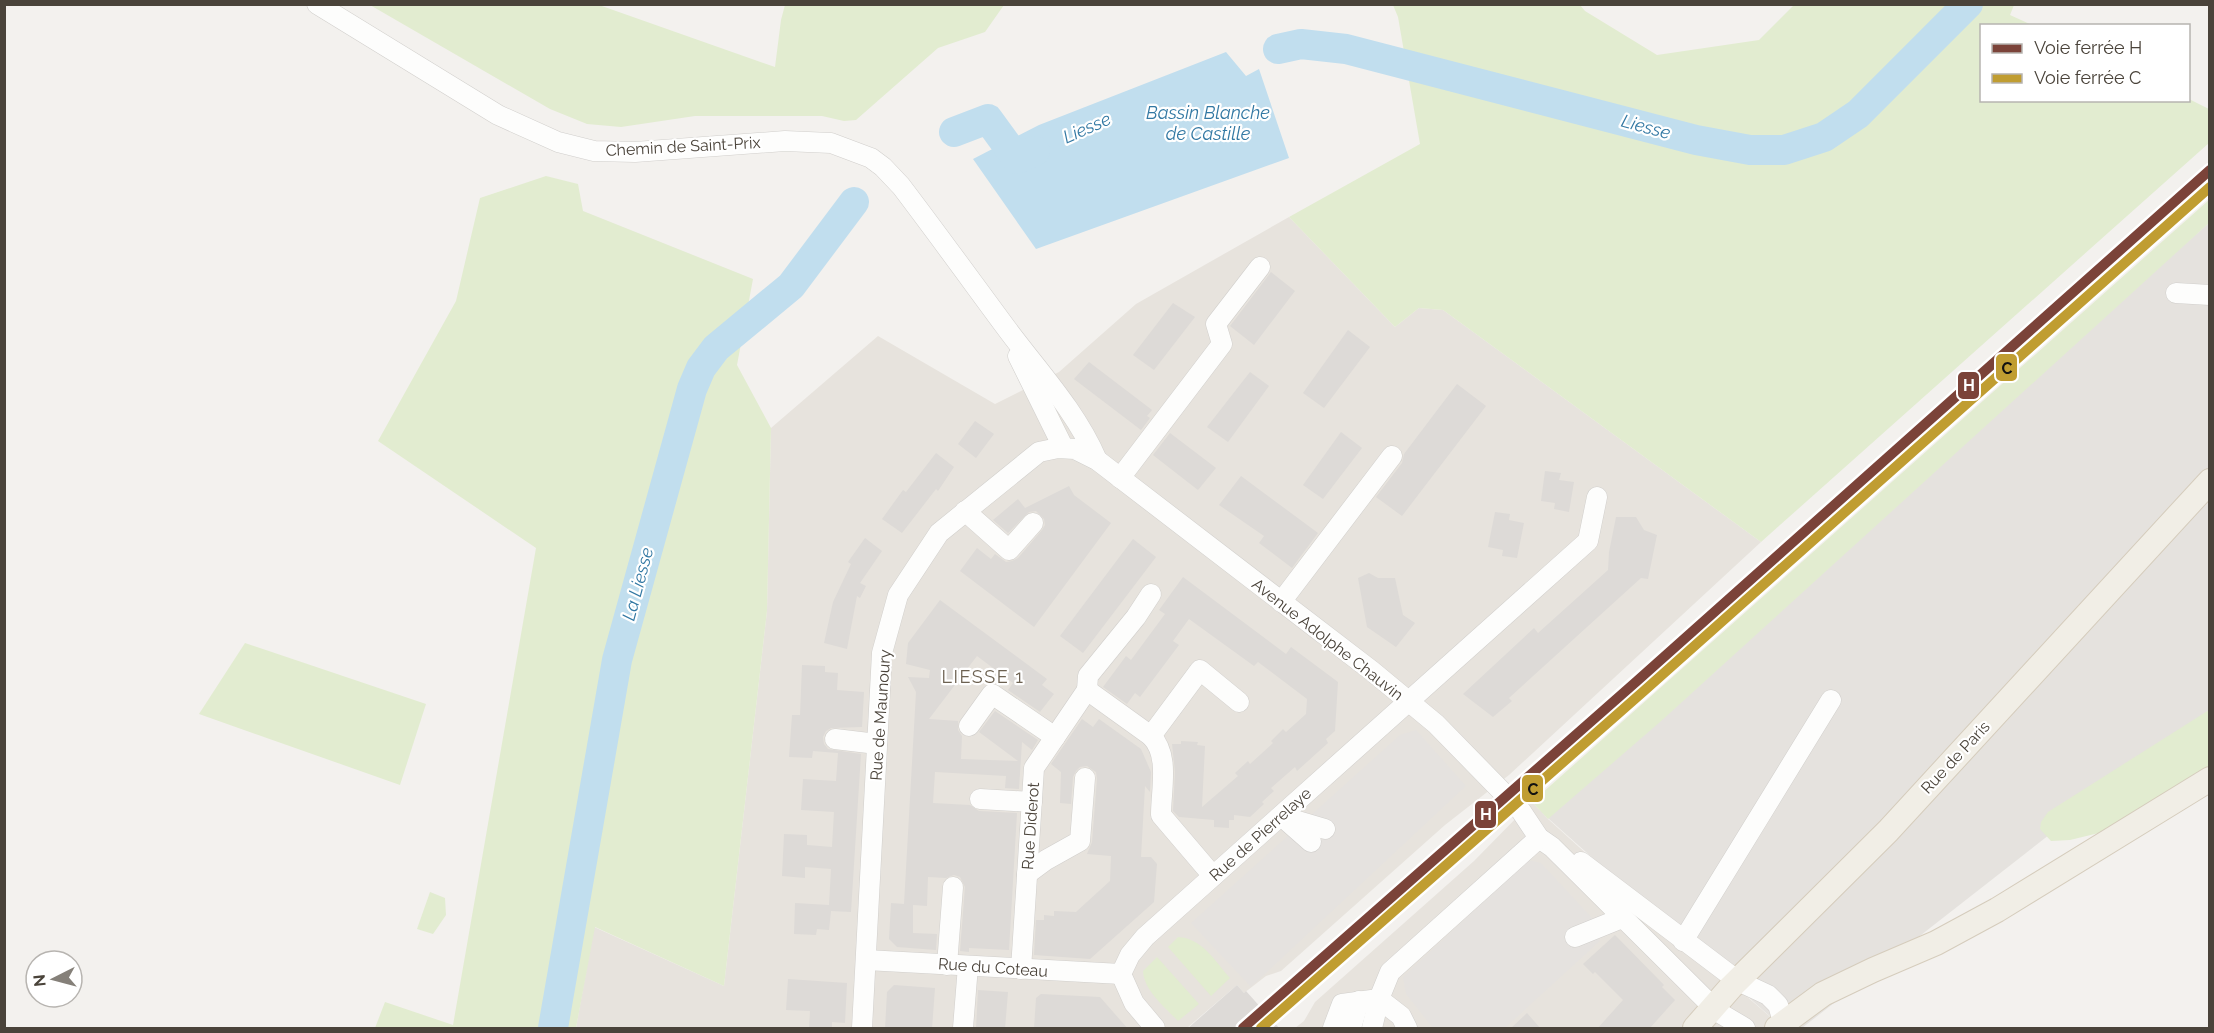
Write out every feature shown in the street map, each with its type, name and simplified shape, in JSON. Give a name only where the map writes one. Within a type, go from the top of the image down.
[{"type":"main road","name":"Rue de Paris","points":[[1695,1029],[1738,981],[1888,831],[2210,481]]},
{"type":"main road","points":[[1777,1029],[1823,994],[1936,943],[1997,910],[2210,779]]},
{"type":"street","name":"Chemin de Saint-Prix","points":[[317,4],[498,115],[558,142],[594,150],[635,152],[803,141],[831,143],[872,158],[884,167],[901,186],[1051,385],[1079,424],[1097,460]]},
{"type":"street","points":[[1120,478],[1222,344],[1216,324],[1260,267]]},
{"type":"street","points":[[2176,293],[2210,295]]},
{"type":"street","name":"Chemin de Saint-Prix","points":[[1004,324],[1063,447]]},
{"type":"street","points":[[1063,447],[1075,449],[1097,460]]},
{"type":"street","name":"Rue de Maunoury","points":[[862,1029],[882,653],[898,595],[939,533],[1039,452],[1049,448],[1063,447]]},
{"type":"street","points":[[1281,602],[1392,456]]},
{"type":"street","name":"Avenue Adolphe Chauvin","points":[[1097,460],[1436,724],[1521,811],[1546,843],[1714,1007],[1729,1020],[1745,1029]]},
{"type":"street","name":"Rue de Pierrelaye","points":[[1121,974],[1130,955],[1145,937],[1588,541],[1597,497]]},
{"type":"street","points":[[965,511],[1009,550],[1033,523]]},
{"type":"street","name":"Rue Diderot","points":[[1021,969],[1034,768],[1087,690],[1088,676],[1136,617],[1151,594]]},
{"type":"street","points":[[1151,736],[1200,670],[1239,702]]},
{"type":"street","points":[[1087,690],[1159,744],[1163,756],[1161,814],[1213,876]]},
{"type":"street","points":[[969,726],[992,694],[1055,737]]},
{"type":"street","points":[[1683,940],[1831,700]]},
{"type":"street","points":[[835,739],[877,744]]},
{"type":"street","points":[[1027,874],[1046,860],[1080,841],[1085,778]]},
{"type":"street","points":[[980,799],[1032,802]]},
{"type":"street","points":[[1281,816],[1318,836]]},
{"type":"street","points":[[1372,1029],[1379,999],[1390,972],[1546,843]]},
{"type":"street","name":"Avenue Adolphe Chauvin","points":[[1546,843],[1571,854],[1738,981],[1768,995],[1778,1005],[1782,1018],[1777,1029]]},
{"type":"street","points":[[946,964],[952,887]]},
{"type":"street","points":[[1575,937],[1622,918]]},
{"type":"street","name":"Rue du Coteau","points":[[866,960],[1121,974]]},
{"type":"street","points":[[963,1029],[968,966]]},
{"type":"street","points":[[1121,974],[1134,1003],[1155,1029]]},
{"type":"street","points":[[1333,1029],[1342,1004],[1379,999]]},
{"type":"street","points":[[1379,999],[1401,1024]]},
{"type":"street","points":[[1350,1029],[1359,1001]]},
{"type":"shaded area","points":[[1289,217],[1395,327],[1419,308],[1443,310],[1761,542],[1509,775],[1445,825],[1281,971],[1266,976],[1244,993],[1237,985],[1187,1028],[576,1028],[594,927],[724,986],[767,611],[771,428],[878,336],[995,404],[1059,372],[1136,304]]},
{"type":"shaded area","points":[[2209,223],[2209,710],[1802,1028],[1783,1028],[1540,811]]},
{"type":"shaded area","points":[[1416,730],[1466,786],[1251,987],[1191,923],[1400,735]]},
{"type":"shaded area","points":[[1532,802],[1683,941],[1783,1028],[1295,1028],[1304,1021],[1315,1002],[1474,861]]},
{"type":"shaded area","points":[[1528,860],[1541,863],[1593,919],[1600,941],[1505,1028],[1433,1028],[1406,994],[1403,977]]},
{"type":"green space","points":[[370,5],[599,5],[775,67],[785,5],[1004,5],[985,32],[938,48],[856,120],[844,121],[822,116],[695,116],[621,127],[587,124],[550,109]]},
{"type":"green space","points":[[1393,5],[1580,5],[1585,11],[1657,55],[1759,40],[1794,5],[2014,5],[2010,15],[2030,24],[1980,24],[1980,102],[2190,102],[2190,100],[2209,109],[2209,143],[1761,542],[1443,310],[1419,308],[1395,327],[1289,217],[1420,144],[1398,17]]},
{"type":"green space","points":[[546,176],[578,184],[583,211],[753,279],[737,365],[771,428],[767,611],[724,986],[595,927],[576,1028],[375,1028],[385,1002],[453,1025],[536,548],[378,441],[456,301],[480,198]]},
{"type":"green space","points":[[2209,200],[2209,223],[1660,722],[1548,819],[1532,802]]},
{"type":"green space","points":[[245,643],[426,704],[400,785],[199,714]]},
{"type":"green space","points":[[2209,710],[2209,766],[2103,832],[2070,840],[2051,841],[2040,829],[2041,822],[2048,812]]},
{"type":"green space","points":[[430,892],[445,898],[446,915],[433,934],[417,929]]},
{"type":"green space","points":[[1178,937],[1187,938],[1201,946],[1230,978],[1211,996],[1168,947]]},
{"type":"green space","points":[[1157,957],[1199,1004],[1178,1021],[1151,992],[1144,978],[1143,971]]},
{"type":"water","name":"Bassin Blanche de Castille","points":[[1226,52],[1246,76],[1259,69],[1289,158],[1036,249],[973,159],[1039,125]]},
{"type":"building","points":[[1271,272],[1295,291],[1254,345],[1230,326]]},
{"type":"building","points":[[1173,303],[1195,317],[1154,370],[1133,355]]},
{"type":"building","points":[[1348,330],[1370,347],[1324,408],[1303,393]]},
{"type":"building","points":[[1089,362],[1152,410],[1147,416],[1150,418],[1141,430],[1074,379]]},
{"type":"building","points":[[1250,372],[1269,386],[1228,442],[1207,427]]},
{"type":"building","points":[[1457,384],[1486,406],[1402,516],[1376,497],[1402,463],[1404,454]]},
{"type":"building","points":[[975,421],[994,434],[976,458],[958,444]]},
{"type":"building","points":[[1341,432],[1362,448],[1323,499],[1303,485]]},
{"type":"building","points":[[1170,433],[1216,468],[1198,490],[1153,455]]},
{"type":"building","points":[[936,453],[954,467],[938,491],[936,489],[902,533],[882,519],[903,490],[906,492]]},
{"type":"building","points":[[1545,471],[1561,473],[1559,480],[1574,482],[1569,512],[1554,509],[1555,503],[1541,501]]},
{"type":"building","points":[[1241,476],[1318,533],[1292,568],[1259,543],[1264,536],[1219,505]]},
{"type":"building","points":[[1069,486],[1074,495],[1111,523],[1034,627],[960,571],[977,548],[991,559],[995,554],[1006,562],[1018,558],[1042,530],[1045,525],[1044,519],[1036,511],[1029,512],[1008,533],[993,520],[1018,499],[1025,508]]},
{"type":"building","points":[[1495,512],[1510,514],[1509,520],[1524,523],[1517,558],[1502,556],[1503,550],[1488,547]]},
{"type":"building","points":[[1616,517],[1636,517],[1644,530],[1657,535],[1648,579],[1641,578],[1509,698],[1512,701],[1493,717],[1463,694],[1534,628],[1538,633],[1608,570]]},
{"type":"building","points":[[865,538],[882,551],[860,583],[866,586],[860,598],[857,596],[847,649],[824,643],[833,602],[851,564],[848,562]]},
{"type":"building","points":[[1133,539],[1156,557],[1083,653],[1060,636]]},
{"type":"building","points":[[1369,573],[1378,578],[1395,578],[1403,615],[1415,623],[1396,647],[1367,627],[1358,578]]},
{"type":"building","points":[[1183,577],[1286,654],[1291,647],[1338,682],[1335,731],[1326,739],[1328,743],[1297,771],[1295,767],[1271,788],[1274,791],[1250,817],[1234,815],[1234,820],[1229,820],[1229,828],[1214,827],[1214,820],[1179,817],[1173,811],[1175,772],[1172,744],[1181,744],[1181,741],[1198,742],[1197,745],[1205,746],[1202,807],[1238,776],[1235,773],[1248,761],[1250,764],[1273,743],[1271,741],[1283,729],[1286,732],[1306,714],[1307,699],[1258,662],[1254,666],[1189,619],[1173,641],[1179,645],[1140,697],[1135,693],[1127,704],[1103,687],[1126,656],[1131,660],[1165,614],[1159,610]]},
{"type":"building","points":[[940,600],[1047,679],[1042,685],[1054,694],[1040,712],[1008,690],[1013,683],[977,656],[929,719],[958,721],[958,730],[962,736],[961,759],[1018,761],[979,732],[995,711],[1038,740],[1032,750],[1022,742],[1019,789],[1005,788],[1006,776],[935,772],[933,803],[970,805],[979,811],[1017,813],[1009,950],[969,948],[969,952],[960,951],[965,887],[960,877],[954,875],[946,878],[928,877],[927,906],[913,905],[913,933],[937,934],[936,950],[897,947],[889,939],[891,903],[904,904],[916,692],[908,677],[929,678],[930,670],[906,664],[908,643]]},
{"type":"building","points":[[802,665],[825,666],[825,672],[838,673],[837,690],[864,692],[862,727],[831,728],[823,737],[828,749],[861,754],[851,912],[831,911],[829,930],[817,929],[816,935],[794,934],[795,903],[829,905],[831,869],[805,867],[805,878],[782,876],[784,834],[807,835],[807,845],[832,847],[834,812],[801,810],[803,779],[836,781],[838,753],[813,751],[812,758],[789,757],[792,715],[800,715]]},
{"type":"building","points":[[1082,719],[1093,727],[1099,719],[1141,749],[1151,772],[1150,792],[1145,786],[1141,857],[1151,857],[1157,864],[1154,902],[1090,959],[1034,955],[1036,920],[1044,920],[1044,915],[1054,916],[1054,911],[1076,912],[1110,881],[1111,856],[1087,854],[1092,842],[1096,772],[1087,766],[1080,767],[1073,777],[1071,804],[1060,803],[1061,772],[1051,764]]},
{"type":"building","points":[[1615,935],[1664,985],[1662,987],[1675,1000],[1649,1029],[1597,1029],[1623,1000],[1595,972],[1593,974],[1583,964]]},
{"type":"building","points":[[788,979],[847,983],[845,1023],[832,1022],[832,1029],[809,1029],[810,1011],[786,1010]]},
{"type":"building","points":[[894,985],[935,988],[932,1029],[885,1029],[887,992]]},
{"type":"building","points":[[1237,985],[1244,993],[1246,991],[1280,1029],[1187,1029]]},
{"type":"building","points":[[978,990],[1008,992],[1005,1029],[976,1029]]},
{"type":"building","points":[[1041,994],[1100,997],[1128,1029],[1034,1029],[1036,998]]},
{"type":"building","points":[[1527,1013],[1541,1029],[1510,1029]]},
{"type":"waterway","name":"Liesse","points":[[1278,49],[1301,44],[1346,49],[1696,140],[1750,150],[1784,150],[1824,137],[1858,114],[1968,4]]},
{"type":"waterway","name":"Liesse","points":[[954,132],[988,119],[1017,159],[1035,151]]},
{"type":"waterway","name":"La Liesse","points":[[553,1028],[617,660],[692,389],[701,368],[716,348],[791,286],[854,202]]},
{"type":"rail line","name":"H","points":[[1243,1028],[1637,681],[2210,170]]},
{"type":"rail line","name":"C","points":[[1261,1028],[2210,187]]},
{"type":"district","name":"LIESSE 1","points":[[983,677]]}]
